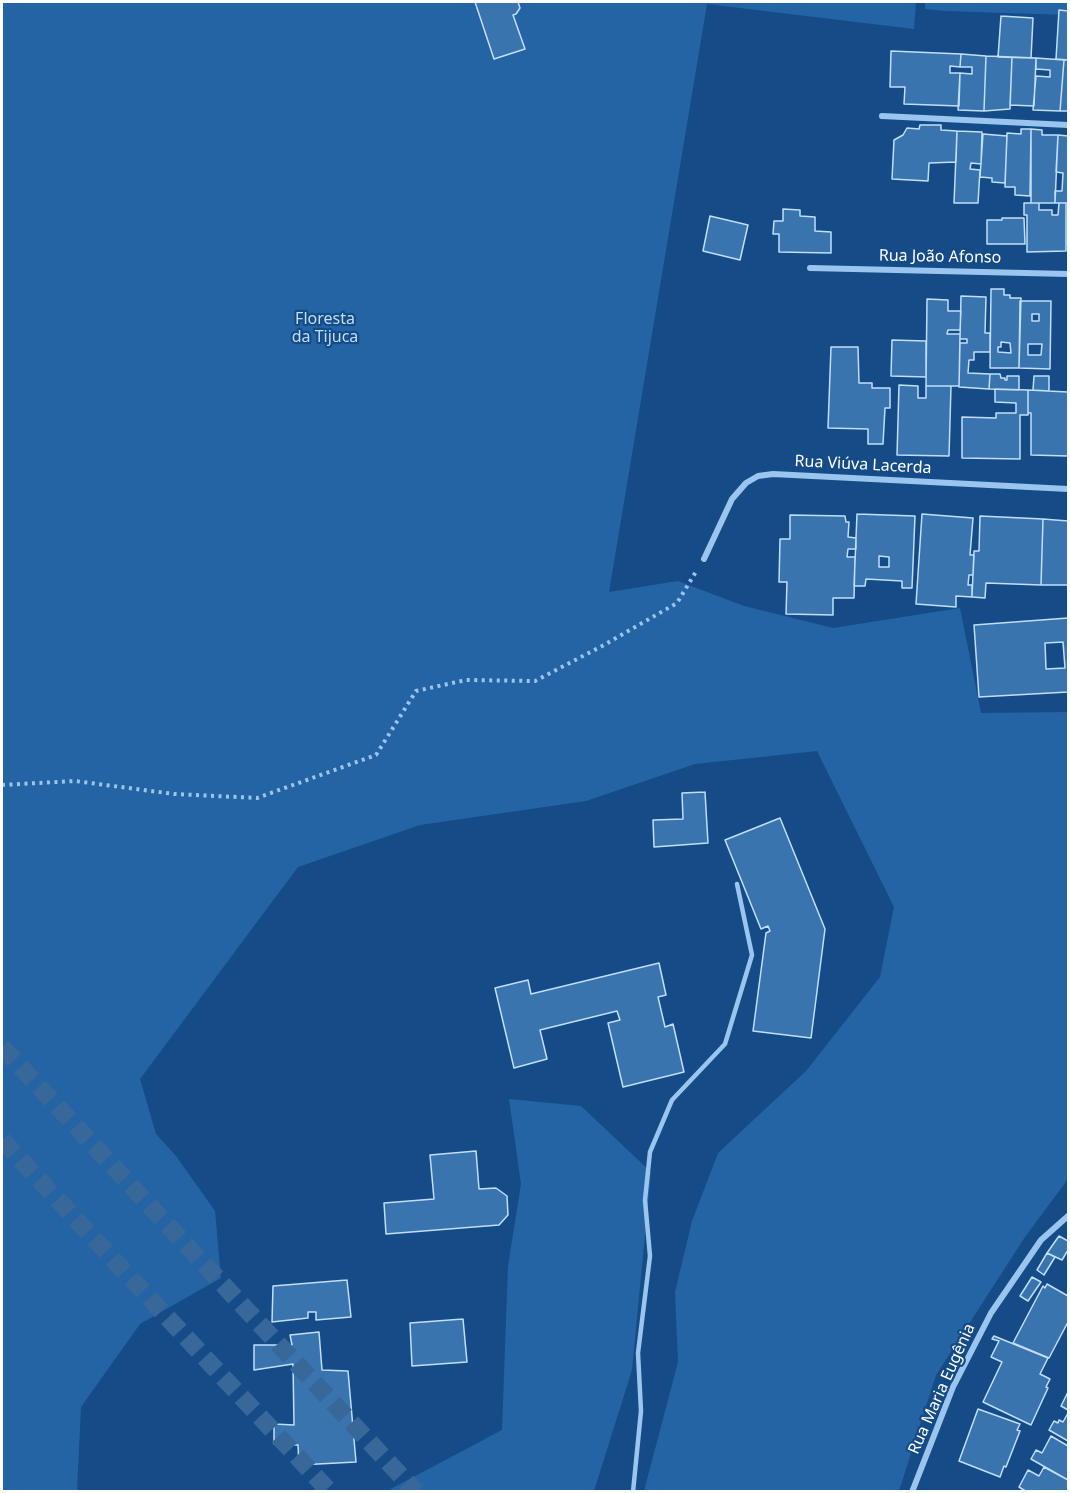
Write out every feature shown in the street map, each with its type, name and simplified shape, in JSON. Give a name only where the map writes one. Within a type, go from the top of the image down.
[{"type":"street","points":[[882,116],[1068,124]]},
{"type":"street","name":"Rua João Afonso","points":[[810,268],[1068,274]]},
{"type":"street","name":"Rua Viúva Lacerda","points":[[704,559],[732,499],[746,483],[758,476],[773,474],[1068,489]]},
{"type":"street","name":"Rua Maria Eugênia","points":[[912,1491],[954,1388],[991,1313],[1041,1240],[1068,1216]]},
{"type":"lane","points":[[633,1491],[641,1411],[638,1353],[650,1256],[645,1200],[650,1152],[672,1100],[725,1044],[752,955],[737,884]]},
{"type":"path","points":[[2,785],[75,781],[174,794],[257,798],[376,756],[416,691],[466,680],[535,681],[604,645],[677,603],[704,559]]},
{"type":"green space","name":"Floresta da Tijuca","points":[[2,2],[916,2],[914,29],[707,4],[609,592],[678,581],[744,606],[833,628],[960,608],[981,713],[1068,712],[1068,1179],[1025,1237],[936,1375],[899,1491],[644,1491],[678,1362],[675,1292],[692,1221],[718,1153],[806,1071],[880,977],[894,907],[817,751],[695,764],[586,801],[420,825],[298,867],[140,1079],[156,1134],[176,1156],[215,1211],[221,1278],[140,1324],[81,1407],[77,1491],[2,1492]]},
{"type":"green space","points":[[925,2],[1068,2],[1068,15],[945,11],[925,9]]},
{"type":"green space","points":[[509,1099],[581,1106],[651,1172],[632,1370],[594,1491],[385,1492],[502,1430],[508,1266],[521,1184]]},
{"type":"building","points":[[475,2],[518,2],[520,8],[513,15],[525,49],[494,59]]},
{"type":"building","points":[[1059,10],[1068,11],[1068,60],[1056,59]]},
{"type":"building","points":[[1001,16],[1033,18],[1031,58],[998,57]]},
{"type":"building","points":[[891,51],[961,54],[960,67],[950,66],[950,73],[960,73],[959,106],[904,104],[905,87],[890,87]]},
{"type":"building","points":[[961,54],[986,56],[984,111],[958,110],[960,73],[972,74],[972,67],[960,67]]},
{"type":"building","points":[[986,56],[1012,57],[1010,109],[984,111]]},
{"type":"building","points":[[1012,57],[1036,58],[1034,106],[1010,105]]},
{"type":"building","points":[[1036,58],[1064,60],[1060,111],[1033,110],[1036,76],[1050,77],[1050,70],[1036,69]]},
{"type":"building","points":[[1064,60],[1068,60],[1068,111],[1060,111]]},
{"type":"building","points":[[920,125],[941,125],[941,130],[957,131],[956,162],[929,163],[928,181],[892,179],[894,140],[903,135],[907,128],[919,129]]},
{"type":"building","points":[[1021,129],[1031,129],[1030,196],[1015,195],[1015,187],[1005,187],[1007,133],[1021,134]]},
{"type":"building","points":[[1031,129],[1042,130],[1042,135],[1058,135],[1055,203],[1031,203]]},
{"type":"building","points":[[957,131],[982,132],[981,164],[971,163],[970,169],[980,170],[978,203],[954,203]]},
{"type":"building","points":[[983,134],[1007,136],[1005,183],[992,182],[992,178],[980,177]]},
{"type":"building","points":[[1058,135],[1068,136],[1068,203],[1055,203],[1055,191],[1062,191],[1063,173],[1056,172]]},
{"type":"building","points":[[1024,203],[1039,203],[1039,210],[1052,210],[1052,215],[1058,215],[1059,203],[1066,203],[1066,251],[1027,252],[1027,215],[1024,215]]},
{"type":"building","points":[[1066,203],[1068,203],[1068,244],[1066,244]]},
{"type":"building","points":[[783,209],[800,210],[800,216],[815,217],[815,231],[831,232],[831,253],[779,252],[779,234],[773,234],[774,221],[783,221]]},
{"type":"building","points":[[710,216],[748,225],[740,260],[703,251]]},
{"type":"building","points":[[1002,218],[1024,218],[1025,244],[987,244],[987,220],[1002,220]]},
{"type":"building","points":[[991,289],[1004,289],[1004,295],[1010,295],[1010,298],[1021,298],[1019,368],[990,368]],"holes":[[[1001,342],[1010,343],[1011,353],[998,352]]]},
{"type":"building","points":[[961,296],[986,297],[985,333],[990,333],[990,352],[974,352],[974,360],[969,360],[968,373],[990,374],[989,389],[959,387],[960,343],[967,343],[967,339],[960,339]]},
{"type":"building","points":[[927,299],[948,300],[948,311],[961,311],[960,330],[948,330],[947,334],[960,334],[959,386],[926,386]]},
{"type":"building","points":[[1020,301],[1051,301],[1050,369],[1019,368]],"holes":[[[1032,314],[1039,314],[1039,321],[1032,321]],[[1028,344],[1042,344],[1041,355],[1028,355]]]},
{"type":"building","points":[[892,340],[926,341],[926,377],[891,376]]},
{"type":"building","points":[[831,347],[858,347],[859,383],[872,383],[872,388],[890,388],[890,408],[885,408],[883,444],[868,444],[868,429],[828,428]]},
{"type":"building","points":[[990,374],[1000,374],[1005,380],[1007,376],[1019,376],[1019,390],[989,389]]},
{"type":"building","points":[[1034,376],[1049,376],[1049,391],[1033,390]]},
{"type":"building","points":[[899,385],[918,386],[918,398],[926,398],[926,386],[951,386],[949,456],[897,455]]},
{"type":"building","points":[[995,389],[1028,390],[1028,415],[1020,415],[1020,459],[962,458],[962,417],[996,418],[996,413],[1016,413],[1016,403],[995,402]]},
{"type":"building","points":[[1028,390],[1068,392],[1068,456],[1031,455],[1031,413],[1028,413]]},
{"type":"building","points":[[857,514],[915,516],[912,588],[902,588],[902,581],[866,579],[865,586],[854,586]],"holes":[[[879,556],[889,557],[889,567],[879,567]]]},
{"type":"building","points":[[922,514],[973,518],[970,555],[974,555],[973,575],[969,575],[968,585],[972,585],[972,597],[956,596],[956,607],[916,604]]},
{"type":"building","points":[[790,515],[845,516],[846,522],[849,522],[848,537],[856,538],[856,549],[848,549],[847,557],[855,557],[854,598],[833,598],[833,615],[786,614],[787,582],[779,582],[780,539],[790,539]]},
{"type":"building","points":[[980,516],[1043,519],[1041,585],[986,583],[985,598],[972,597],[974,551],[979,551]]},
{"type":"building","points":[[1043,519],[1068,521],[1068,585],[1041,585]]},
{"type":"building","points":[[1068,618],[1068,692],[979,697],[974,625]],"holes":[[[1063,642],[1065,668],[1046,669],[1045,643]]]},
{"type":"building","points":[[705,792],[708,843],[654,847],[653,820],[683,819],[682,793]]},
{"type":"building","points":[[780,818],[825,929],[811,1038],[753,1031],[766,933],[770,931],[768,926],[761,929],[725,840]]},
{"type":"building","points":[[659,963],[666,995],[658,997],[665,1027],[673,1024],[684,1072],[623,1087],[608,1023],[620,1020],[617,1011],[540,1030],[547,1059],[514,1068],[495,988],[528,980],[531,994]]},
{"type":"building","points":[[476,1151],[479,1189],[496,1188],[507,1196],[508,1215],[499,1225],[386,1234],[384,1203],[434,1199],[430,1155]]},
{"type":"building","points":[[1059,1236],[1068,1241],[1068,1250],[1062,1260],[1047,1253]]},
{"type":"building","points":[[1047,1253],[1055,1257],[1044,1275],[1037,1270]]},
{"type":"building","points":[[1032,1277],[1041,1282],[1028,1301],[1020,1296]]},
{"type":"building","points":[[347,1280],[351,1317],[316,1320],[316,1312],[308,1312],[308,1318],[272,1322],[273,1286]]},
{"type":"building","points":[[1047,1284],[1068,1296],[1068,1322],[1049,1358],[1013,1343],[1043,1286],[1045,1288]]},
{"type":"building","points":[[463,1319],[467,1362],[412,1366],[410,1323]]},
{"type":"building","points":[[319,1332],[322,1370],[348,1371],[356,1462],[299,1465],[298,1445],[274,1444],[274,1424],[294,1425],[293,1364],[254,1370],[254,1345],[292,1345],[290,1335]]},
{"type":"building","points":[[994,1336],[1048,1358],[1040,1374],[1050,1379],[1046,1387],[1048,1388],[1031,1425],[983,1402],[1002,1362],[991,1357],[999,1341],[992,1339]]},
{"type":"building","points":[[1068,1392],[1068,1410],[1061,1406]]},
{"type":"building","points":[[978,1409],[1020,1424],[1017,1430],[1020,1431],[1000,1477],[959,1461]]},
{"type":"building","points":[[1068,1413],[1068,1441],[1049,1430],[1054,1421],[1063,1422]]},
{"type":"building","points":[[1051,1436],[1068,1446],[1068,1480],[1031,1459],[1036,1450],[1042,1453]]},
{"type":"building","points":[[1044,1467],[1068,1480],[1068,1492],[1027,1492],[1019,1487],[1028,1470],[1039,1476]]},
{"type":"tunnel","points":[[2,1047],[416,1492]]},
{"type":"tunnel","points":[[2,1140],[330,1492]]}]
